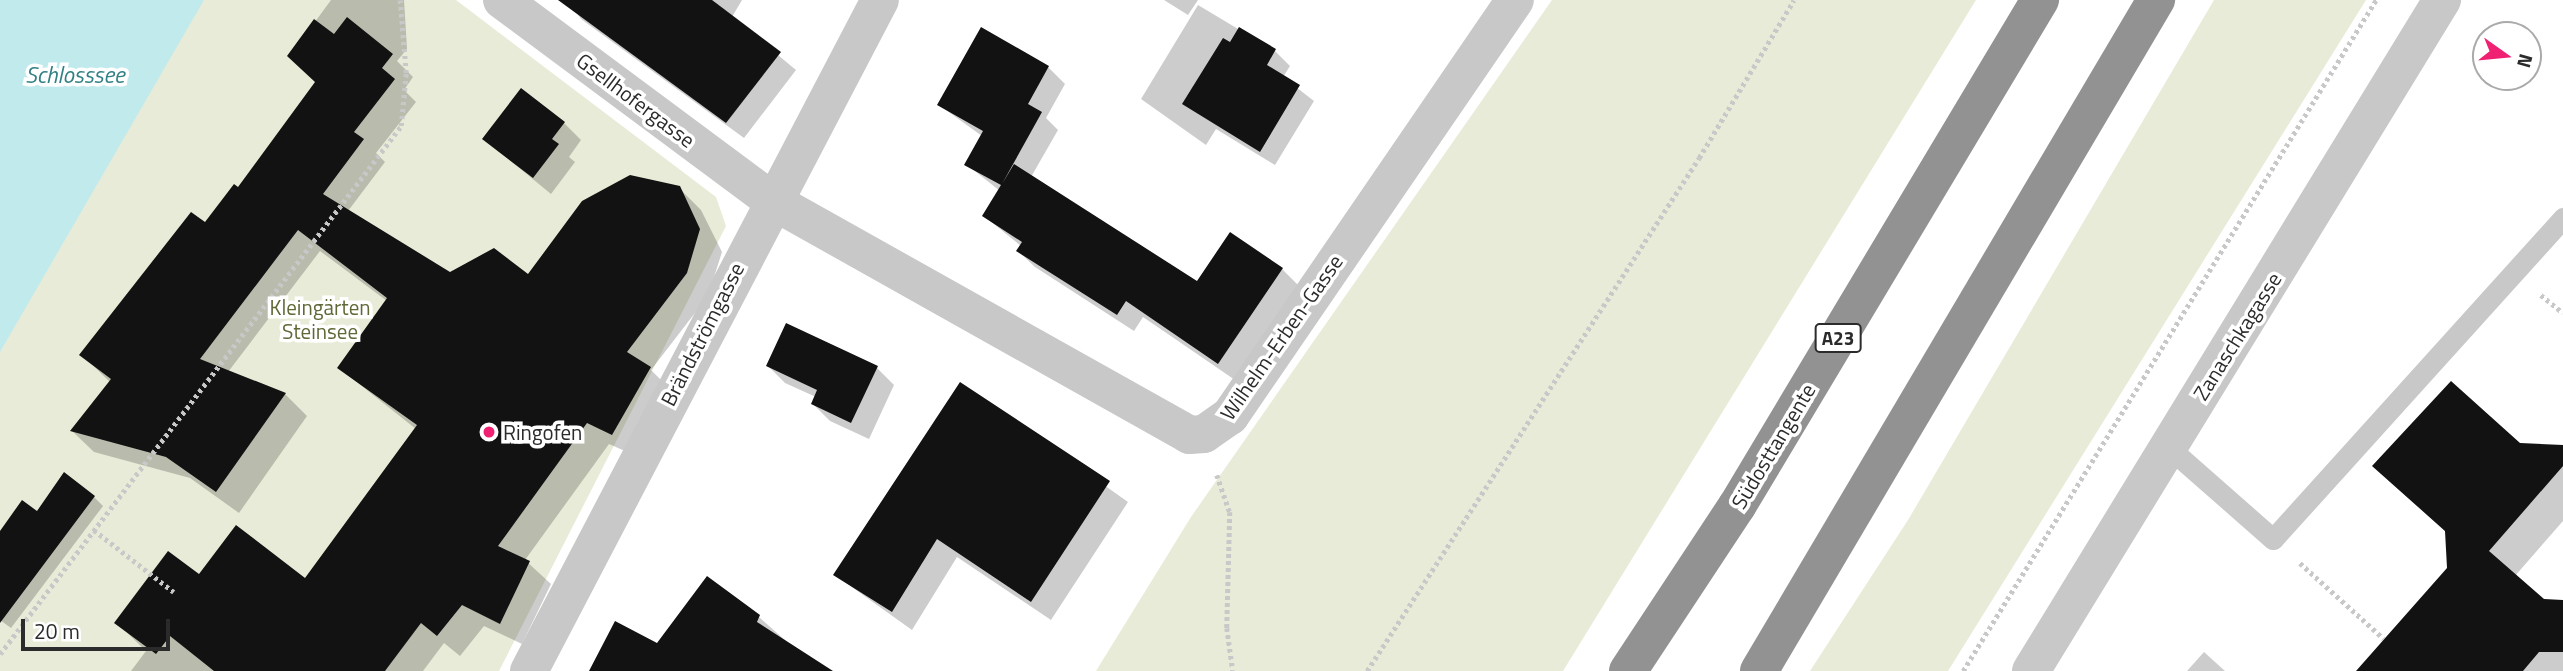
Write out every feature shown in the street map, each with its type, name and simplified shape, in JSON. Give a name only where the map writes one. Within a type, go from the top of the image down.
[{"type":"highway","name":"Südosttangente","points":[[1628,671],[1737,506],[2040,0]]},
{"type":"highway","points":[[1759,671],[2156,0]]},
{"type":"street","name":"Gsellhofergasse","points":[[502,0],[771,200]]},
{"type":"street","name":"Brändströmgasse","points":[[529,671],[771,200],[880,0]]},
{"type":"street","name":"Wilhelm-Erben-Gasse","points":[[771,200],[1176,431],[1204,434],[1230,415],[1515,0]]},
{"type":"street","name":"Zanaschkagasse","points":[[2031,671],[2166,446],[2442,0]]},
{"type":"lane","points":[[2166,446],[2273,539],[2563,218]]},
{"type":"path","points":[[0,654],[401,126],[406,73],[400,0]]},
{"type":"path","points":[[1367,671],[1699,158],[1794,0]]},
{"type":"path","points":[[1963,671],[2376,0]]},
{"type":"path","points":[[1204,434],[1230,512],[1227,628],[1233,671]]},
{"type":"path","points":[[94,530],[174,592]]},
{"type":"path","points":[[2273,539],[2384,639]]},
{"type":"green space","name":"Kleingärten Steinsee","points":[[0,0],[456,0],[716,197],[726,226],[499,671],[0,671]]},
{"type":"green space","points":[[1552,0],[1976,0],[1563,671],[1096,671],[1191,517]]},
{"type":"green space","points":[[2214,0],[2366,0],[1948,671],[1810,671],[1908,520]]},
{"type":"water","name":"Schlosssee","points":[[0,0],[204,0],[0,352]]},
{"type":"building","points":[[558,0],[712,0],[781,52],[726,123]]},
{"type":"building","points":[[347,17],[393,54],[382,68],[395,79],[354,132],[364,139],[323,194],[450,272],[494,248],[528,274],[582,201],[630,175],[680,186],[700,229],[687,273],[627,352],[651,367],[612,435],[587,423],[498,546],[530,561],[500,624],[462,605],[437,636],[421,623],[385,671],[214,671],[170,636],[156,654],[114,623],[168,551],[199,574],[236,525],[305,578],[417,425],[337,368],[387,298],[298,230],[200,359],[286,393],[216,492],[166,457],[70,431],[111,379],[79,355],[191,212],[205,222],[234,184],[238,187],[315,82],[287,56],[314,19],[334,34]]},
{"type":"building","points":[[981,27],[1049,66],[1028,104],[1042,112],[1002,184],[1014,164],[1197,281],[1230,232],[1283,268],[1218,364],[1126,301],[1117,315],[1016,251],[1022,242],[982,216],[1001,185],[964,165],[983,131],[937,105]]},
{"type":"building","points":[[1239,27],[1276,49],[1267,65],[1300,85],[1260,152],[1182,104],[1223,38],[1230,42]]},
{"type":"building","points":[[521,88],[565,122],[552,139],[559,144],[533,178],[482,139]]},
{"type":"building","points":[[786,323],[878,366],[851,423],[811,404],[817,390],[766,366]]},
{"type":"building","points":[[2451,381],[2520,443],[2563,445],[2563,466],[2489,551],[2544,599],[2563,600],[2563,652],[2539,652],[2523,671],[2356,671],[2447,568],[2445,531],[2372,466]]},
{"type":"building","points":[[960,382],[1110,481],[1031,602],[937,539],[892,612],[833,575]]},
{"type":"building","points":[[64,472],[95,496],[0,623],[0,531],[22,500],[37,511]]},
{"type":"building","points":[[707,576],[760,615],[757,622],[833,671],[589,671],[615,621],[657,643]]},
{"type":"place","name":"Ringofen","points":[[489,432]]}]
